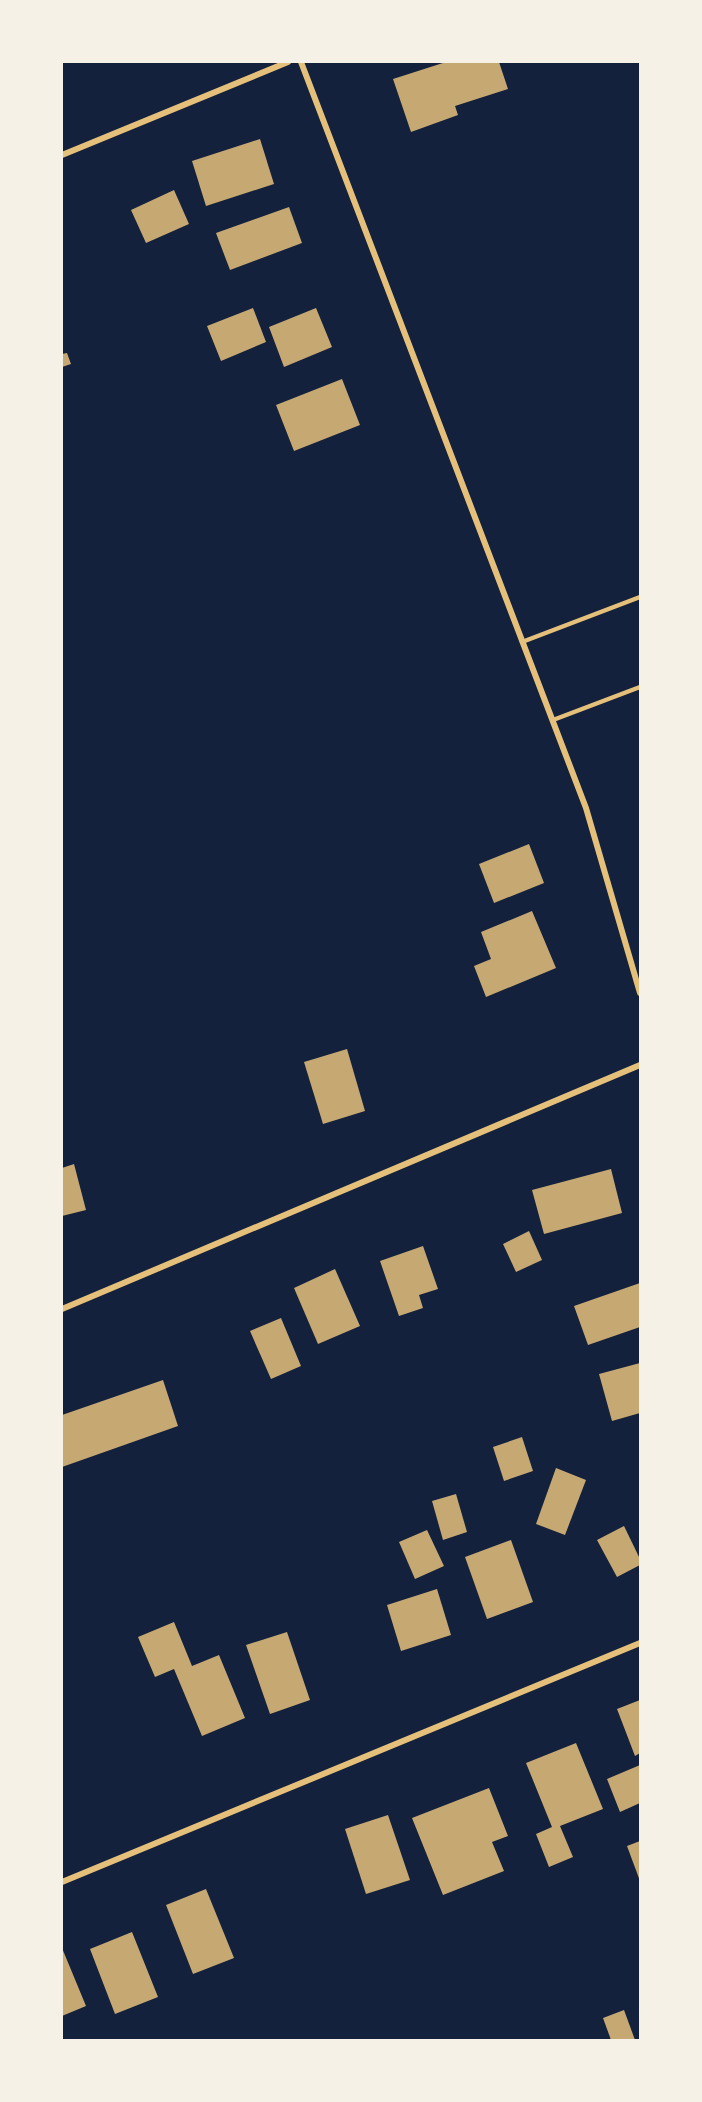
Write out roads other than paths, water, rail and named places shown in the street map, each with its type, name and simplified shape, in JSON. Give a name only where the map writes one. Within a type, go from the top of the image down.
[{"type":"street","points":[[62,155],[288,62]]},
{"type":"street","points":[[301,62],[586,808],[640,993]]},
{"type":"street","points":[[62,1309],[640,1065]]},
{"type":"street","points":[[62,1882],[640,1644]]},
{"type":"lane","points":[[522,642],[640,597]]},
{"type":"lane","points":[[553,720],[640,687]]}]
